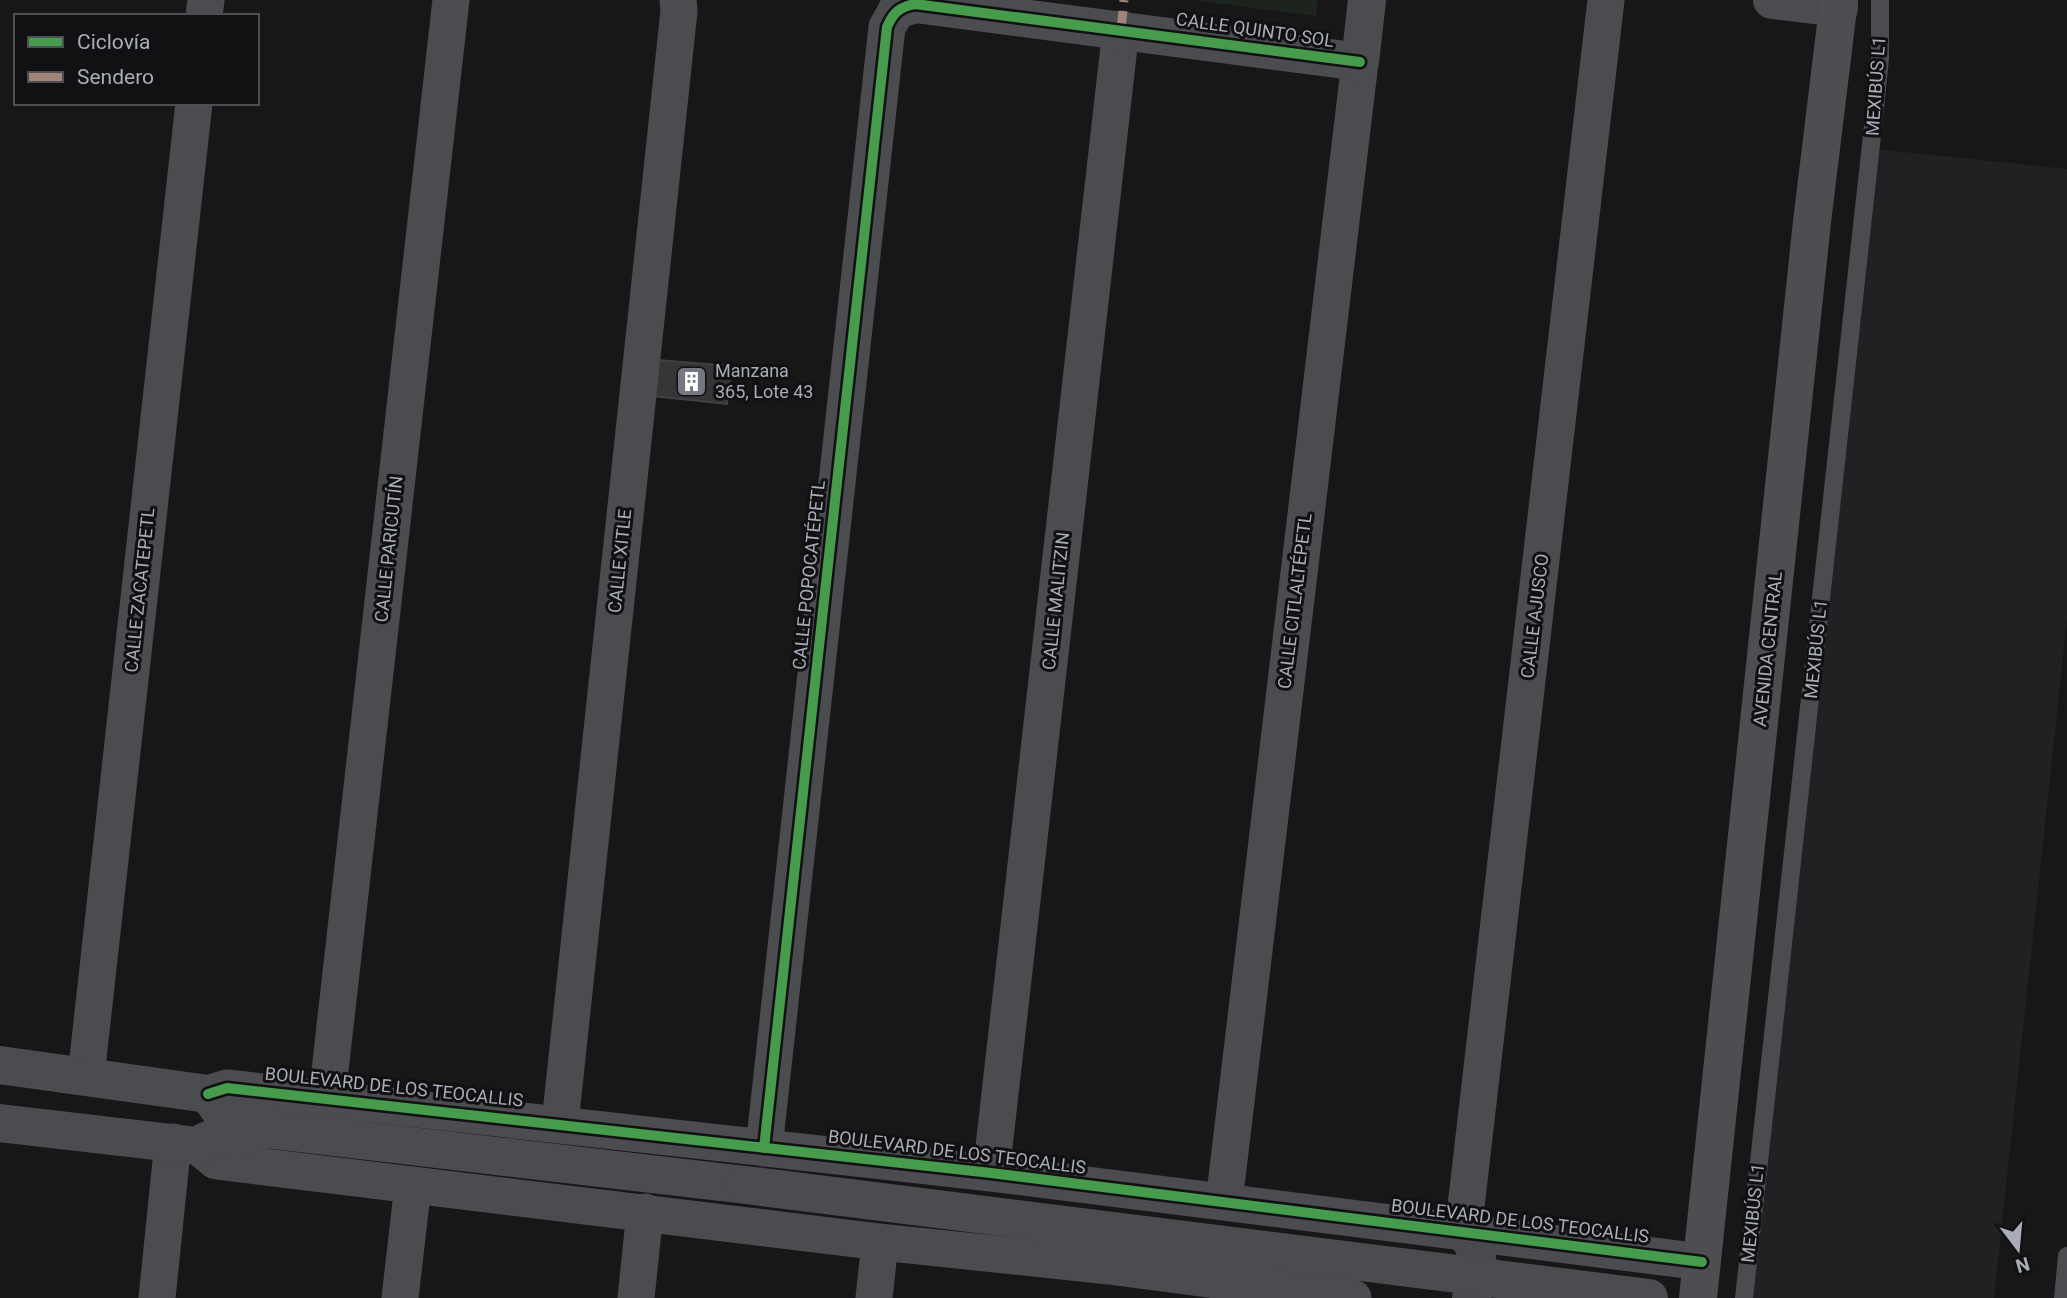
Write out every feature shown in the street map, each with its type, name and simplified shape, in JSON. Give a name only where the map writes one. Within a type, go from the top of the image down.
[{"type":"highway","name":"AVENIDA CENTRAL","points":[[1700,1280],[1812,222],[1839,4]]},
{"type":"main road","points":[[1463,1232],[1475,1242],[1478,1253],[1471,1298]]},
{"type":"street","name":"CALLE PARICUTÍN","points":[[327,1097],[451,0]]},
{"type":"street","name":"CALLE XITLE","points":[[560,1122],[678,25],[678,0]]},
{"type":"street","name":"CALLE CITLALTÉPETL","points":[[1224,1202],[1367,0]]},
{"type":"street","name":"CALLE AJUSCO","points":[[1463,1232],[1606,0]]},
{"type":"street","points":[[1772,0],[1839,4]]},
{"type":"street","name":"CALLE QUINTO SOL","points":[[897,10],[915,4],[1360,62]]},
{"type":"street","name":"CALLE POPOCATÉPETL","points":[[764,1148],[887,27],[897,10]]},
{"type":"street","name":"CALLE MALITZIN","points":[[991,1173],[1121,29]]},
{"type":"street","name":"CALLE ZACATEPETL","points":[[86,1076],[194,105]]},
{"type":"street","name":"BOULEVARD DE LOS TEOCALLIS","points":[[0,1065],[208,1094],[227,1088],[560,1122],[1463,1232],[1700,1280]]},
{"type":"street","points":[[208,1094],[221,1112],[256,1119],[265,1129]]},
{"type":"street","points":[[0,1123],[186,1144],[216,1161],[880,1242],[1107,1282],[1346,1298]]},
{"type":"street","points":[[186,1144],[209,1137],[252,1136],[265,1129],[311,1133],[760,1186],[1649,1298]]},
{"type":"street","points":[[157,1298],[186,1144]]},
{"type":"street","points":[[400,1298],[413,1185]]},
{"type":"street","points":[[636,1298],[645,1212]]},
{"type":"street","points":[[874,1298],[880,1242]]},
{"type":"lane","name":"MEXIBÚS L1","points":[[1744,1298],[1873,131],[1880,58],[1880,0]]},
{"type":"lane","points":[[2063,1298],[2067,1256]]},
{"type":"shaded area","points":[[1192,0],[1318,0],[1316,16]]},
{"type":"shaded area","points":[[1875,149],[2067,169],[2067,620],[1994,1298],[1749,1298]]},
{"type":"building","name":"Manzana 365, Lote 43","points":[[657,360],[731,366],[727,404],[653,396]]},
{"type":"marked path","points":[[1121,29],[1124,0]]},
{"type":"cycle path","points":[[764,1148],[889,22],[901,9],[915,4],[1360,62]]},
{"type":"cycle path","points":[[208,1094],[227,1088],[991,1173],[1702,1262]]},
{"type":"place","name":"Manzana 365, Lote 43","points":[[692,381]]}]
